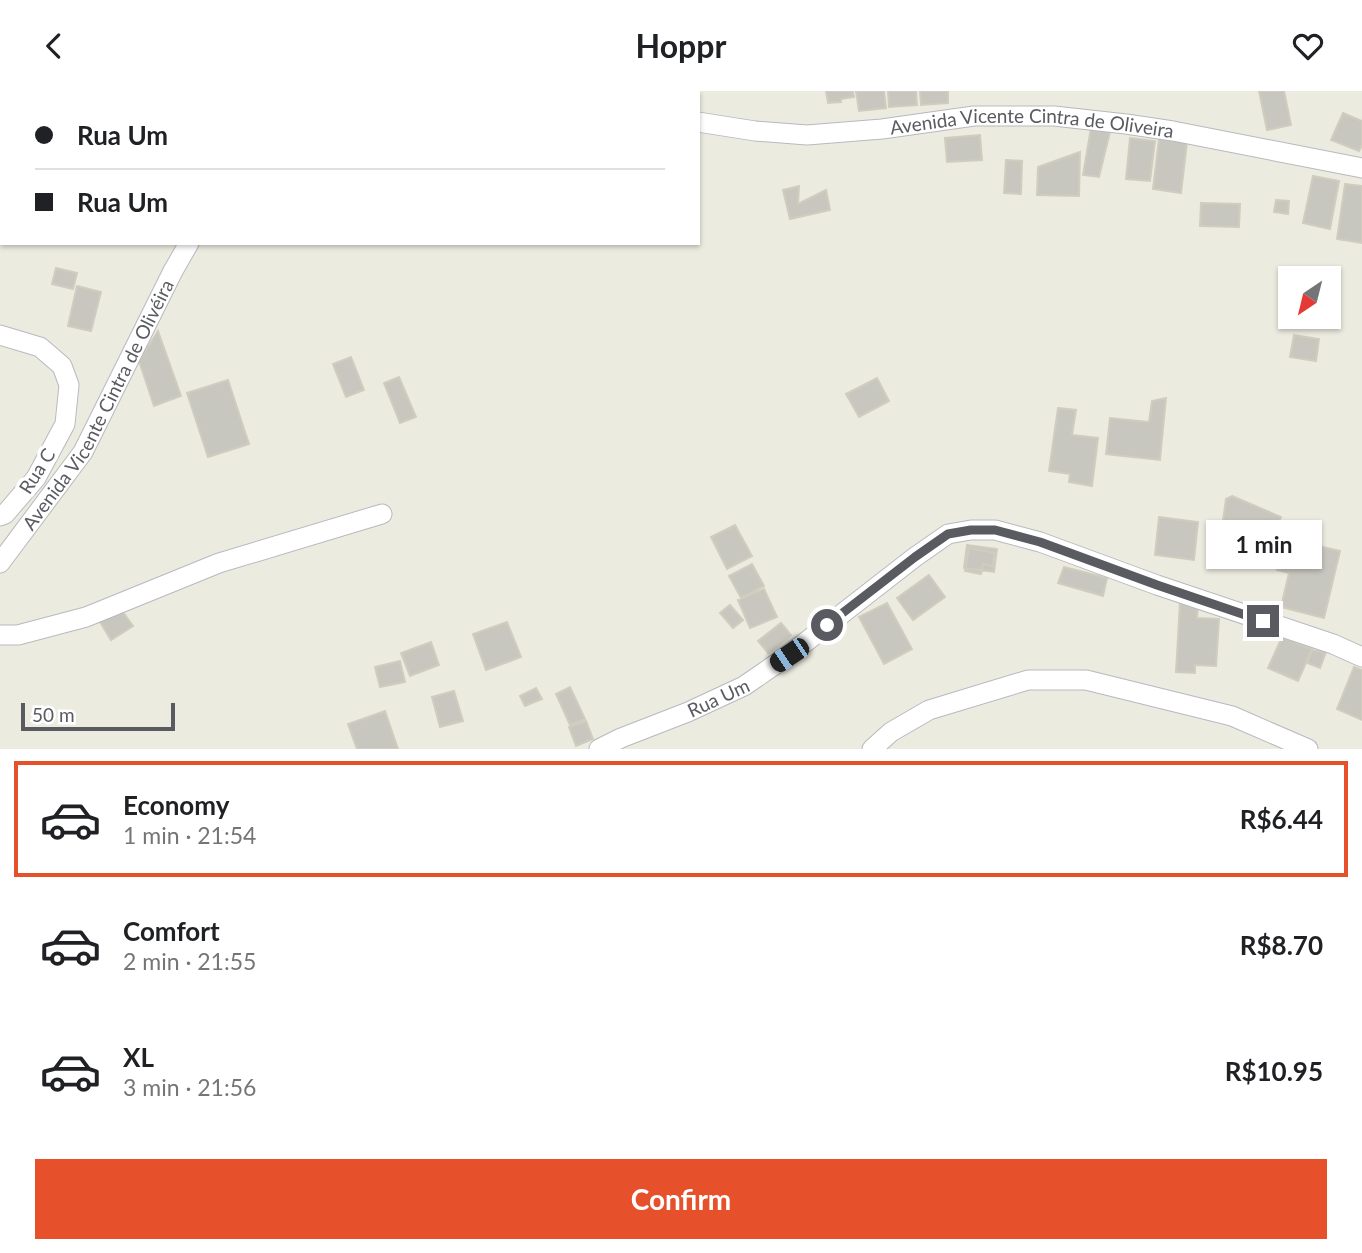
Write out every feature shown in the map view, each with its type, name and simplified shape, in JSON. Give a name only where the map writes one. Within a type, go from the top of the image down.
[{"type":"street","name":"Avenida Vicente Cintra de Oliveira","points":[[700,122],[755,131],[807,135],[882,129],[974,116],[1054,116],[1173,131],[1362,168]]},
{"type":"street","name":"Avenida Vicente Cintra de Olivéira","points":[[0,563],[83,452],[188,245]]},
{"type":"street","name":"Rua C","points":[[0,335],[40,347],[61,366],[69,386],[65,424],[36,478],[5,514],[0,516]]},
{"type":"street","points":[[0,635],[18,635],[86,617],[219,563],[382,514]]},
{"type":"street","name":"Rua Um","points":[[599,749],[744,686],[948,534],[971,530],[995,530],[1040,542],[1157,585],[1333,644],[1362,657]]},
{"type":"street","points":[[872,749],[891,731],[929,710],[1028,680],[1086,680],[1232,716],[1308,749]]},
{"type":"building","points":[[826,91],[853,91],[854,97],[828,103]]},
{"type":"building","points":[[856,91],[884,91],[886,108],[859,111]]},
{"type":"building","points":[[888,91],[916,91],[917,105],[889,107]]},
{"type":"building","points":[[920,91],[948,91],[948,103],[921,105]]},
{"type":"building","points":[[1259,91],[1284,91],[1291,125],[1267,130]]},
{"type":"building","points":[[1343,113],[1362,121],[1362,145],[1359,151],[1331,140]]},
{"type":"building","points":[[1091,128],[1110,132],[1099,177],[1083,175]]},
{"type":"building","points":[[980,135],[982,160],[947,162],[945,138]]},
{"type":"building","points":[[1130,138],[1155,141],[1150,181],[1126,179]]},
{"type":"building","points":[[1159,139],[1187,142],[1181,193],[1153,189]]},
{"type":"building","points":[[1080,152],[1079,196],[1037,195],[1038,167]]},
{"type":"building","points":[[1006,160],[1022,161],[1021,194],[1004,193]]},
{"type":"building","points":[[1313,176],[1339,181],[1330,229],[1303,223]]},
{"type":"building","points":[[1345,184],[1362,186],[1362,243],[1337,239]]},
{"type":"building","points":[[799,186],[798,204],[826,190],[830,210],[790,219],[783,190]]},
{"type":"building","points":[[1276,200],[1289,201],[1288,214],[1274,212]]},
{"type":"building","points":[[1201,203],[1240,204],[1239,227],[1200,226]]},
{"type":"building","points":[[56,268],[77,273],[73,289],[52,284]]},
{"type":"building","points":[[77,286],[101,292],[91,331],[68,326]]},
{"type":"building","points":[[158,331],[181,396],[154,406],[139,361]]},
{"type":"building","points":[[1294,335],[1319,339],[1316,361],[1290,357]]},
{"type":"building","points":[[351,357],[364,390],[346,397],[333,364]]},
{"type":"building","points":[[399,377],[416,417],[400,423],[384,383]]},
{"type":"building","points":[[877,378],[889,401],[859,417],[846,394]]},
{"type":"building","points":[[228,380],[249,444],[208,457],[187,393]]},
{"type":"building","points":[[1166,398],[1160,460],[1106,454],[1110,418],[1149,422],[1152,401]]},
{"type":"building","points":[[1058,408],[1076,410],[1072,435],[1098,438],[1092,486],[1069,482],[1070,474],[1049,471]]},
{"type":"building","points":[[1232,496],[1281,517],[1266,555],[1240,544],[1230,568],[1217,563],[1226,499]]},
{"type":"building","points":[[1159,517],[1198,522],[1194,560],[1155,555]]},
{"type":"building","points":[[735,525],[752,556],[727,569],[711,537]]},
{"type":"building","points":[[1284,538],[1340,551],[1324,618],[1281,607],[1289,573],[1277,570]]},
{"type":"building","points":[[967,545],[997,549],[994,572],[964,568]]},
{"type":"building","points":[[969,548],[995,553],[993,566],[983,564],[981,574],[965,571]]},
{"type":"building","points":[[752,564],[764,586],[741,598],[729,576]]},
{"type":"building","points":[[1064,567],[1107,578],[1103,596],[1058,583]]},
{"type":"building","points":[[929,575],[945,597],[913,620],[897,598]]},
{"type":"building","points":[[764,589],[777,617],[750,628],[738,600]]},
{"type":"building","points":[[1180,602],[1198,604],[1197,618],[1219,619],[1216,666],[1195,665],[1195,673],[1176,672]]},
{"type":"building","points":[[887,603],[912,649],[884,664],[859,617]]},
{"type":"building","points":[[730,605],[743,620],[733,628],[720,613]]},
{"type":"building","points":[[120,608],[133,626],[111,640],[100,622]]},
{"type":"building","points":[[507,622],[521,657],[486,670],[473,634]]},
{"type":"building","points":[[781,623],[791,635],[768,653],[758,641]]},
{"type":"building","points":[[1282,637],[1312,649],[1298,681],[1268,668]]},
{"type":"building","points":[[431,642],[439,665],[410,676],[401,653]]},
{"type":"building","points":[[1312,650],[1326,652],[1320,668],[1307,663]]},
{"type":"building","points":[[400,661],[405,682],[380,687],[375,667]]},
{"type":"building","points":[[1354,667],[1362,670],[1362,720],[1337,709]]},
{"type":"building","points":[[570,687],[585,719],[570,725],[556,694]]},
{"type":"building","points":[[536,688],[542,699],[525,706],[520,696]]},
{"type":"building","points":[[454,691],[463,721],[440,727],[432,697]]},
{"type":"building","points":[[385,711],[398,749],[357,749],[348,724]]},
{"type":"building","points":[[586,721],[593,739],[576,746],[569,727]]},
{"type":"route","points":[[827,625],[948,534],[971,530],[995,530],[1040,542],[1263,621]]}]
